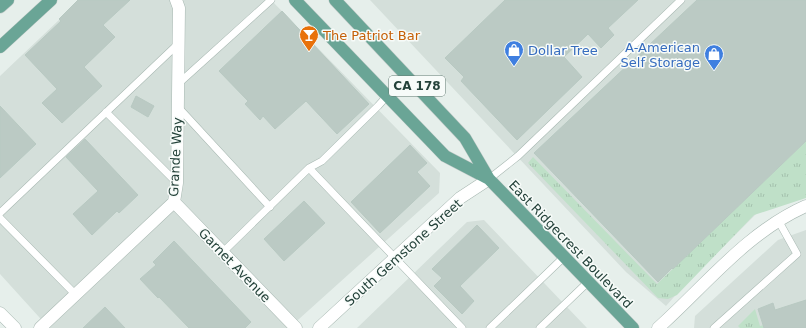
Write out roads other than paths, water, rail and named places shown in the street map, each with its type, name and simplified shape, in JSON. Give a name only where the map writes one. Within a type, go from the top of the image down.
[{"type":"main road","points":[[0,7],[8,0]]},
{"type":"main road","points":[[0,47],[51,0]]},
{"type":"main road","name":"East Ridgecrest Boulevard","points":[[295,0],[445,156],[489,179]]},
{"type":"main road","name":"East Ridgecrest Boulevard","points":[[335,0],[465,138],[489,179],[633,328]]},
{"type":"street","name":"Grande Way","points":[[40,328],[174,202],[177,183],[179,8],[176,0]]},
{"type":"street","name":"South Gemstone Street","points":[[320,328],[460,198],[489,179]]},
{"type":"street","name":"Garnet Avenue","points":[[174,202],[296,328]]},
{"type":"street","points":[[658,328],[742,248],[778,220],[806,206]]},
{"type":"street","points":[[0,313],[15,328]]},
{"type":"lane","points":[[178,84],[271,0]]},
{"type":"lane","points":[[489,179],[518,156],[680,0]]},
{"type":"lane","points":[[0,213],[178,44]]},
{"type":"lane","points":[[223,252],[309,168],[322,161],[387,96]]},
{"type":"lane","points":[[178,106],[270,206]]},
{"type":"lane","points":[[106,112],[177,183]]},
{"type":"lane","points":[[309,168],[462,328]]},
{"type":"lane","points":[[0,218],[75,294]]},
{"type":"lane","points":[[714,328],[797,254],[778,220]]},
{"type":"lane","points":[[490,328],[564,257]]},
{"type":"lane","points":[[540,328],[588,282]]},
{"type":"place","name":"The Patriot Bar","points":[[309,52]]},
{"type":"place","name":"Dollar Tree","points":[[514,67]]},
{"type":"place","name":"A-American Self Storage","points":[[714,71]]}]
